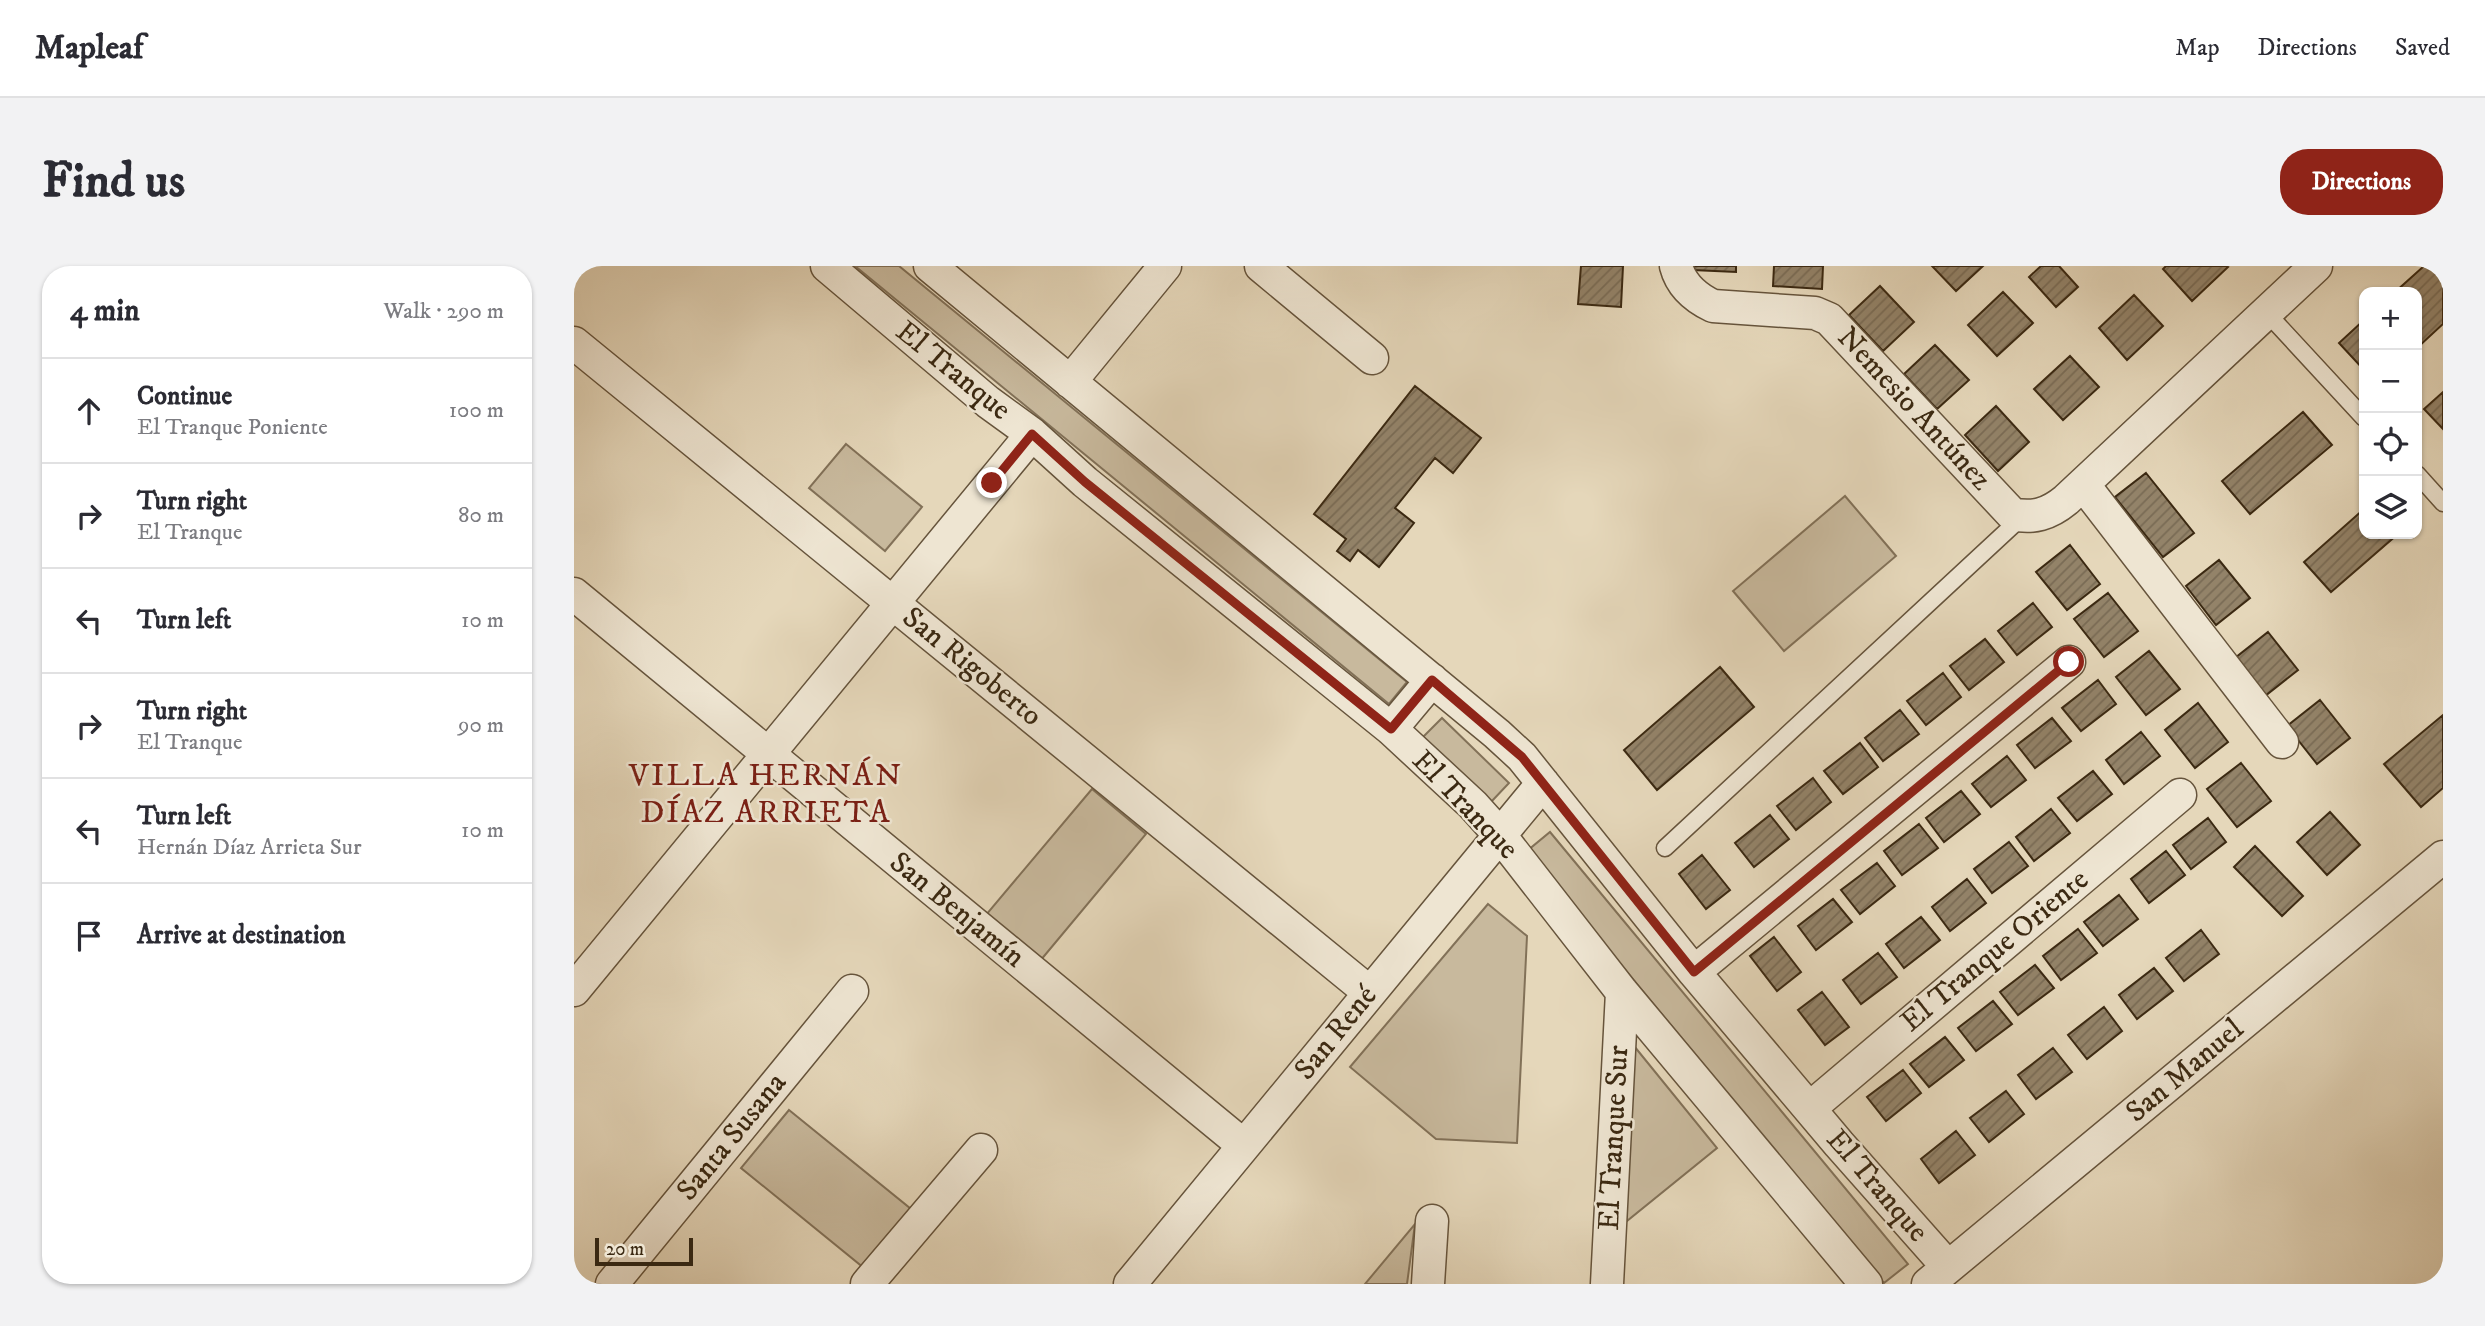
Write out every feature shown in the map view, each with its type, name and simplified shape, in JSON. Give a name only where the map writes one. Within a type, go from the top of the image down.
[{"type":"street","name":"El Tranque","points":[[827,266],[988,402],[1032,434],[1085,482],[1391,729],[1473,805],[1499,834],[1622,992],[1867,1284]]},
{"type":"street","name":"El Tranque","points":[[930,266],[1514,749],[1694,972],[1839,1144],[1938,1276]]},
{"type":"street","points":[[1070,382],[1165,266]]},
{"type":"street","points":[[1261,266],[1372,358]]},
{"type":"street","name":"Nemesio Antúnez","points":[[1676,266],[1679,277],[1689,290],[1700,300],[1713,306],[1815,313],[1829,319],[2013,510]]},
{"type":"street","points":[[2013,510],[2037,516],[2054,510],[2316,266]]},
{"type":"street","name":"San Rigoberto","points":[[574,343],[1369,992]]},
{"type":"street","points":[[574,990],[1032,434]]},
{"type":"street","points":[[2083,484],[2283,742]]},
{"type":"street","name":"San Benjamín","points":[[574,594],[1243,1145]]},
{"type":"street","points":[[1694,972],[2069,662]]},
{"type":"street","points":[[1391,729],[1432,680]]},
{"type":"street","name":"San René","points":[[1130,1284],[1543,783]]},
{"type":"street","name":"El Tranque Oriente","points":[[1810,1108],[2180,795]]},
{"type":"street","name":"San Manuel","points":[[1938,1276],[2443,857]]},
{"type":"street","name":"Santa Susana","points":[[612,1284],[852,991]]},
{"type":"street","name":"El Tranque Sur","points":[[1606,1284],[1622,992]]},
{"type":"street","points":[[867,1284],[981,1150]]},
{"type":"street","points":[[1428,1284],[1432,1221]]},
{"type":"lane","points":[[2266,312],[2359,413]]},
{"type":"lane","points":[[2419,476],[2443,503]]},
{"type":"lane","points":[[1665,848],[2013,510]]},
{"type":"shaded area","points":[[855,266],[899,266],[1407,682],[1389,704]]},
{"type":"shaded area","points":[[846,444],[922,507],[885,551],[809,488]]},
{"type":"shaded area","points":[[1845,496],[1896,556],[1784,651],[1733,591]]},
{"type":"shaded area","points":[[1442,718],[1509,783],[1491,802],[1423,737]]},
{"type":"shaded area","points":[[1092,789],[1146,834],[1040,961],[985,916]]},
{"type":"shaded area","points":[[1550,832],[1908,1264],[1884,1283],[1527,851]]},
{"type":"shaded area","points":[[1488,904],[1527,936],[1517,1143],[1436,1139],[1350,1067]]},
{"type":"shaded area","points":[[1630,1041],[1717,1148],[1622,1225]]},
{"type":"shaded area","points":[[789,1110],[911,1209],[864,1268],[741,1168]]},
{"type":"shaded area","points":[[1415,1224],[1407,1284],[1365,1284]]},
{"type":"building","points":[[1581,266],[1623,266],[1621,307],[1578,304]]},
{"type":"building","points":[[1693,266],[1736,266],[1736,272],[1693,270]]},
{"type":"building","points":[[1774,266],[1823,266],[1822,289],[1773,286]]},
{"type":"building","points":[[1932,266],[1983,266],[1956,291]]},
{"type":"building","points":[[2041,266],[2059,266],[2078,287],[2056,307],[2029,277]]},
{"type":"building","points":[[2166,266],[2228,267],[2192,301],[2163,269]]},
{"type":"building","points":[[2424,266],[2443,266],[2443,324],[2422,343],[2422,287],[2401,287]]},
{"type":"building","points":[[1880,286],[1914,322],[1883,351],[1849,315]]},
{"type":"building","points":[[2003,292],[2033,323],[1997,356],[1968,325]]},
{"type":"building","points":[[2134,295],[2163,326],[2127,360],[2099,328]]},
{"type":"building","points":[[2359,325],[2359,365],[2339,343]]},
{"type":"building","points":[[1935,345],[1969,380],[1937,409],[1904,374]]},
{"type":"building","points":[[2070,356],[2099,387],[2063,420],[2034,389]]},
{"type":"building","points":[[1415,386],[1481,438],[1453,473],[1435,458],[1395,508],[1414,523],[1379,567],[1358,550],[1350,561],[1337,551],[1346,539],[1314,514]]},
{"type":"building","points":[[2443,392],[2443,429],[2424,409]]},
{"type":"building","points":[[1996,406],[2029,442],[1998,471],[1965,435]]},
{"type":"building","points":[[2303,412],[2332,445],[2250,514],[2222,481]]},
{"type":"building","points":[[2146,473],[2194,533],[2163,557],[2115,497]]},
{"type":"building","points":[[2359,513],[2359,539],[2392,539],[2331,592],[2304,562]]},
{"type":"building","points":[[2070,545],[2100,584],[2067,610],[2036,572]]},
{"type":"building","points":[[2219,560],[2250,598],[2216,625],[2186,586]]},
{"type":"building","points":[[2108,593],[2138,631],[2104,657],[2074,619]]},
{"type":"building","points":[[2033,603],[2052,627],[2017,655],[1998,631]]},
{"type":"building","points":[[2268,632],[2298,670],[2265,696],[2235,658]]},
{"type":"building","points":[[1985,639],[2004,662],[1969,690],[1950,666]]},
{"type":"building","points":[[2149,651],[2180,689],[2146,715],[2116,677]]},
{"type":"building","points":[[1720,667],[1754,707],[1657,790],[1624,750]]},
{"type":"building","points":[[1943,673],[1961,697],[1926,725],[1907,701]]},
{"type":"building","points":[[2098,680],[2116,704],[2081,731],[2062,708]]},
{"type":"building","points":[[2320,700],[2350,738],[2317,764],[2287,726]]},
{"type":"building","points":[[2198,703],[2228,742],[2195,768],[2165,730]]},
{"type":"building","points":[[1900,710],[1919,734],[1883,761],[1865,738]]},
{"type":"building","points":[[2443,715],[2443,788],[2421,807],[2384,764]]},
{"type":"building","points":[[2052,718],[2071,741],[2035,768],[2017,745]]},
{"type":"building","points":[[2141,732],[2160,756],[2124,784],[2106,760]]},
{"type":"building","points":[[1860,743],[1878,767],[1843,794],[1824,771]]},
{"type":"building","points":[[2007,756],[2026,780],[1991,807],[1972,784]]},
{"type":"building","points":[[2241,763],[2271,801],[2237,827],[2207,789]]},
{"type":"building","points":[[2093,771],[2112,794],[2077,821],[2058,798]]},
{"type":"building","points":[[1813,778],[1831,802],[1796,830],[1777,806]]},
{"type":"building","points":[[1961,791],[1980,814],[1944,842],[1926,818]]},
{"type":"building","points":[[2051,809],[2070,833],[2034,861],[2016,837]]},
{"type":"building","points":[[2330,812],[2360,845],[2327,875],[2297,842]]},
{"type":"building","points":[[1770,815],[1789,839],[1754,867],[1735,843]]},
{"type":"building","points":[[2208,818],[2226,842],[2191,869],[2173,845]]},
{"type":"building","points":[[1919,824],[1938,848],[1902,875],[1884,851]]},
{"type":"building","points":[[2009,842],[2028,866],[1992,893],[1974,869]]},
{"type":"building","points":[[2255,846],[2303,896],[2282,916],[2234,867]]},
{"type":"building","points":[[2166,851],[2185,875],[2149,903],[2131,879]]},
{"type":"building","points":[[1702,855],[1730,890],[1706,909],[1679,874]]},
{"type":"building","points":[[1877,863],[1895,886],[1860,914],[1841,890]]},
{"type":"building","points":[[1967,879],[1986,903],[1950,931],[1932,907]]},
{"type":"building","points":[[2119,895],[2138,919],[2103,946],[2084,922]]},
{"type":"building","points":[[1833,899],[1852,922],[1816,950],[1798,926]]},
{"type":"building","points":[[1921,917],[1940,940],[1904,968],[1886,944]]},
{"type":"building","points":[[2078,929],[2097,953],[2061,980],[2043,956]]},
{"type":"building","points":[[2201,930],[2219,954],[2184,981],[2166,958]]},
{"type":"building","points":[[1774,937],[1801,972],[1777,991],[1750,956]]},
{"type":"building","points":[[1878,953],[1897,977],[1861,1004],[1843,980]]},
{"type":"building","points":[[2035,965],[2054,988],[2018,1015],[2000,992]]},
{"type":"building","points":[[2154,968],[2173,991],[2137,1019],[2119,995]]},
{"type":"building","points":[[1822,992],[1849,1027],[1825,1045],[1798,1010]]},
{"type":"building","points":[[1993,1001],[2012,1024],[1976,1051],[1958,1028]]},
{"type":"building","points":[[2104,1007],[2122,1031],[2087,1059],[2068,1035]]},
{"type":"building","points":[[1945,1037],[1964,1060],[1929,1087],[1910,1064]]},
{"type":"building","points":[[2053,1048],[2072,1072],[2036,1099],[2018,1075]]},
{"type":"building","points":[[1903,1070],[1921,1093],[1886,1121],[1867,1097]]},
{"type":"building","points":[[2006,1091],[2024,1114],[1989,1142],[1970,1118]]},
{"type":"building","points":[[1956,1131],[1975,1155],[1939,1183],[1921,1159]]},
{"type":"district","name":"VILLA HERNÁN DÍAZ ARRIETA","points":[[766,794]]},
{"type":"route","points":[[992,483],[1032,434],[1085,482],[1391,729],[1432,680],[1522,757],[1694,972],[2069,662]]}]
